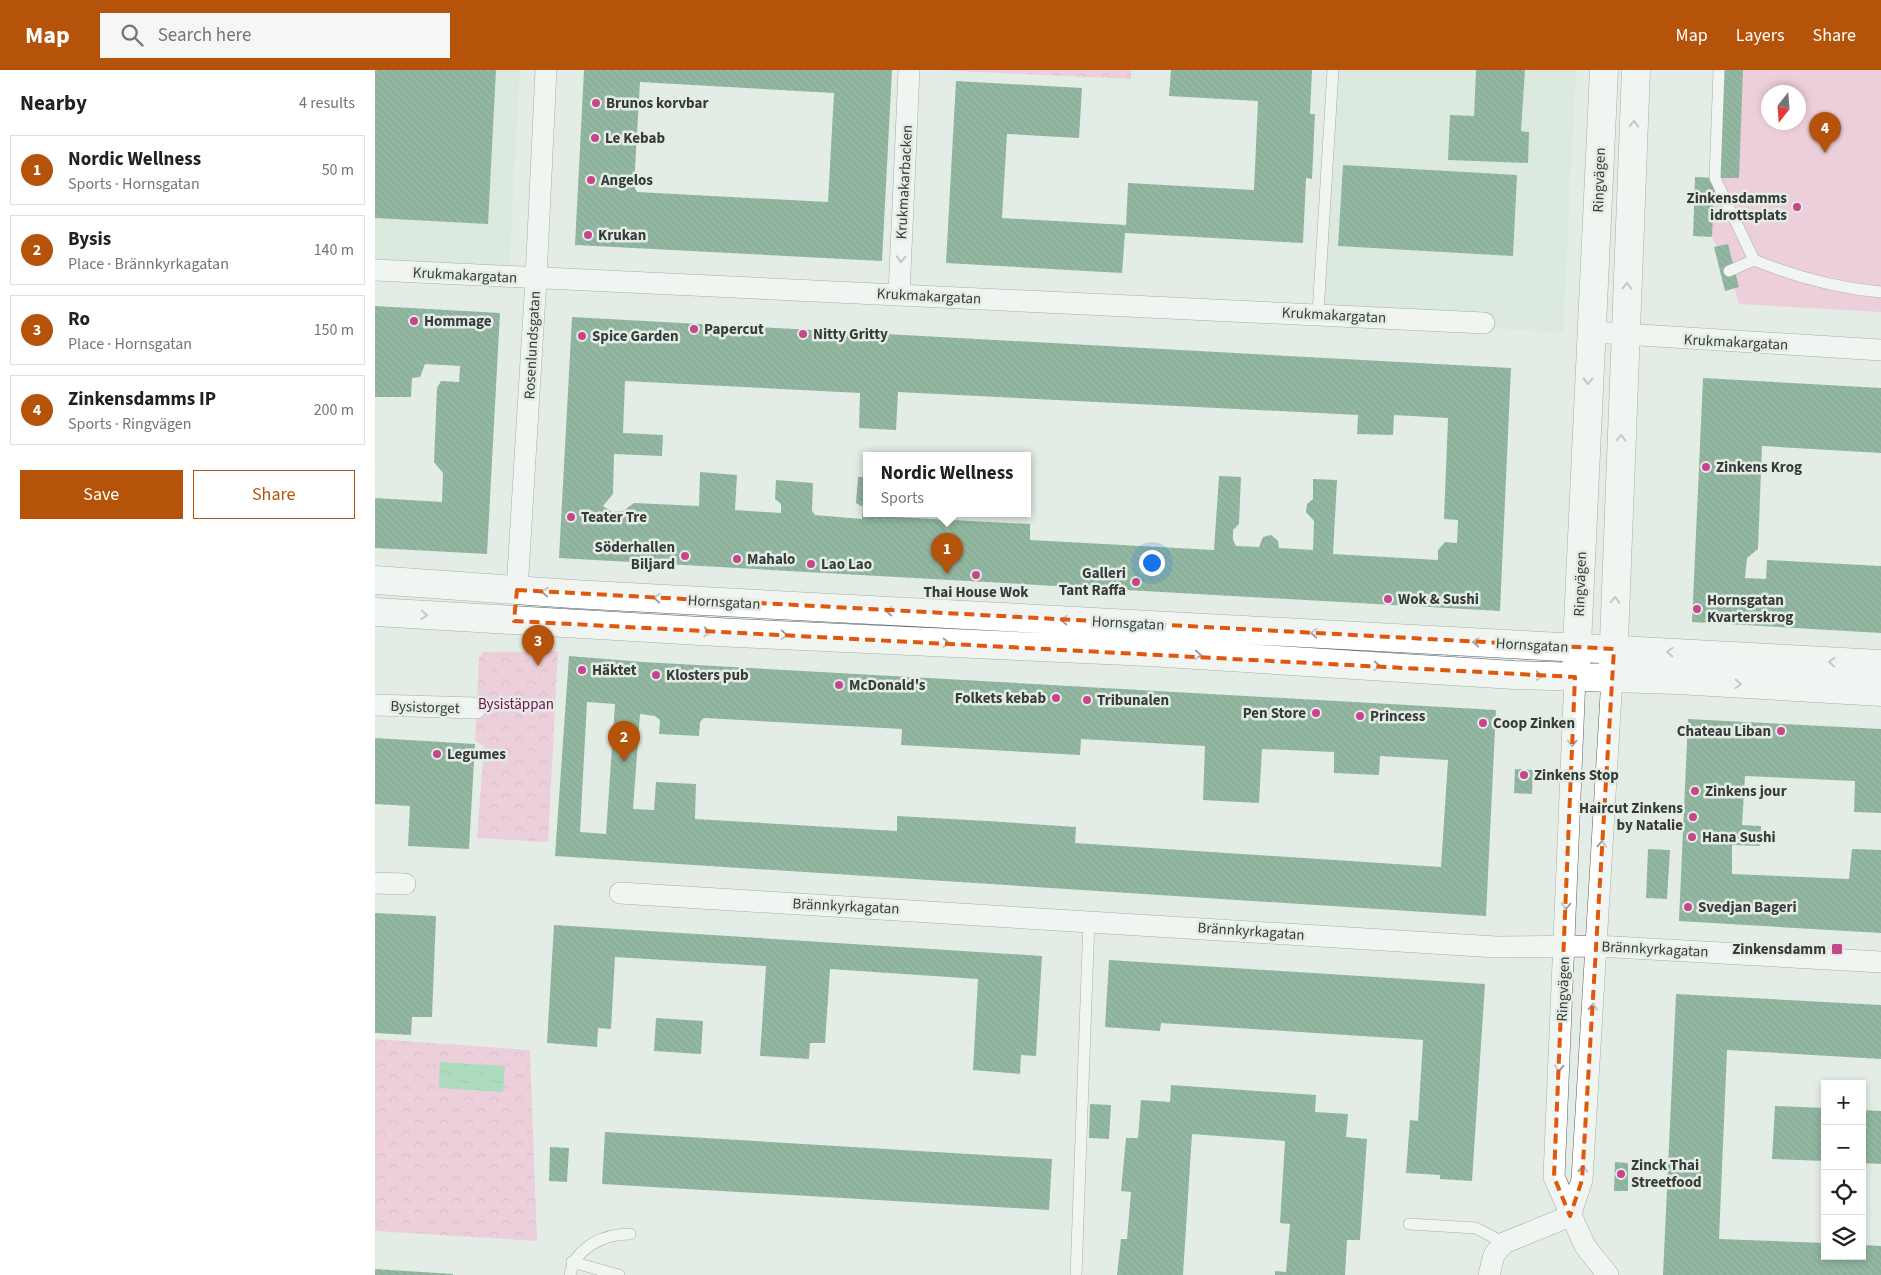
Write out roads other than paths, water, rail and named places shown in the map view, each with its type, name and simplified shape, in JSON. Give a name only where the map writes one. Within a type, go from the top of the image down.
[{"type":"street","name":"Rosenlundsgatan","points":[[514,621],[536,279],[546,70]]},
{"type":"street","name":"Krukmakarbacken","points":[[899,295],[909,70]]},
{"type":"street","name":"Ringvägen","points":[[1604,70],[1575,677],[1554,1178],[1585,1246],[1608,1275]]},
{"type":"street","name":"Ringvägen","points":[[1570,1216],[1582,1180],[1615,649],[1636,70]]},
{"type":"street","name":"Krukmakargatan","points":[[375,270],[536,279],[1318,313],[1484,323]]},
{"type":"street","name":"Krukmakargatan","points":[[1592,332],[1881,350]]},
{"type":"street","name":"Hornsgatan","points":[[375,580],[517,590],[1881,664]]},
{"type":"street","name":"Hornsgatan","points":[[375,612],[514,621],[1149,652],[1514,675],[1612,678],[1881,692]]},
{"type":"street","name":"Bysistorget","points":[[375,705],[476,708]]},
{"type":"street","points":[[375,883],[405,884]]},
{"type":"street","name":"Brännkyrkagatan","points":[[620,893],[1089,920],[1496,947],[1596,946],[1881,962]]},
{"type":"street","points":[[1489,1275],[1494,1256],[1504,1243],[1570,1216]]},
{"type":"lane","points":[[1318,313],[1333,70]]},
{"type":"lane","points":[[1719,70],[1715,178],[1754,260],[1790,274],[1844,289],[1881,292]]},
{"type":"lane","points":[[1729,271],[1754,260]]},
{"type":"lane","points":[[1076,1275],[1089,920]]},
{"type":"lane","points":[[1409,1224],[1476,1228],[1504,1243]]},
{"type":"lane","points":[[570,1275],[573,1262],[598,1239],[613,1234],[630,1234]]},
{"type":"lane","points":[[573,1262],[619,1275]]},
{"type":"water","points":[[440,1062],[505,1066],[503,1092],[439,1088]]},
{"type":"place","name":"Brunos korvbar","points":[[596,103]]},
{"type":"place","name":"Le Kebab","points":[[595,138]]},
{"type":"place","name":"Zinkensdamms IP","points":[[1825,153]]},
{"type":"place","name":"Angelos","points":[[591,180]]},
{"type":"place","name":"Zinkensdamms idrottsplats","points":[[1797,207]]},
{"type":"place","name":"Krukan","points":[[588,235]]},
{"type":"place","name":"Hommage","points":[[414,321]]},
{"type":"place","name":"Papercut","points":[[694,329]]},
{"type":"place","name":"Nitty Gritty","points":[[803,334]]},
{"type":"place","name":"Spice Garden","points":[[582,336]]},
{"type":"place","name":"Zinkens Krog","points":[[1706,467]]},
{"type":"place","name":"Teater Tre","points":[[571,517]]},
{"type":"place","name":"Söderhallen Biljard","points":[[685,556]]},
{"type":"place","name":"Mahalo","points":[[737,559]]},
{"type":"place","name":"Lao Lao","points":[[811,564]]},
{"type":"place","name":"Nordic Wellness","points":[[947,574]]},
{"type":"place","name":"Thai House Wok","points":[[976,575]]},
{"type":"place","name":"Galleri Tant Raffa","points":[[1136,582]]},
{"type":"place","name":"Wok & Sushi","points":[[1388,599]]},
{"type":"place","name":"Hornsgatan Kvarterskrog","points":[[1697,609]]},
{"type":"place","name":"Ro","points":[[538,666]]},
{"type":"place","name":"Häktet","points":[[582,670]]},
{"type":"place","name":"Klosters pub","points":[[656,675]]},
{"type":"place","name":"McDonald's","points":[[839,685]]},
{"type":"place","name":"Folkets kebab","points":[[1056,698]]},
{"type":"place","name":"Tribunalen","points":[[1087,700]]},
{"type":"place","name":"Pen Store","points":[[1316,713]]},
{"type":"place","name":"Princess","points":[[1360,716]]},
{"type":"place","name":"Coop Zinken","points":[[1483,723]]},
{"type":"place","name":"Chateau Liban","points":[[1781,731]]},
{"type":"place","name":"Legumes","points":[[437,754]]},
{"type":"place","name":"Bysis","points":[[624,762]]},
{"type":"place","name":"Zinkens Stop","points":[[1524,775]]},
{"type":"place","name":"Zinkens jour","points":[[1695,791]]},
{"type":"place","name":"Haircut Zinkens by Natalie","points":[[1693,817]]},
{"type":"place","name":"Hana Sushi","points":[[1692,837]]},
{"type":"place","name":"Svedjan Bageri","points":[[1688,907]]},
{"type":"place","name":"Zinkensdamm","points":[[1837,949]]},
{"type":"place","name":"Zinck Thai Streetfood","points":[[1621,1174]]},
{"type":"park label","name":"Bysistäppan","points":[[516,704]]}]
